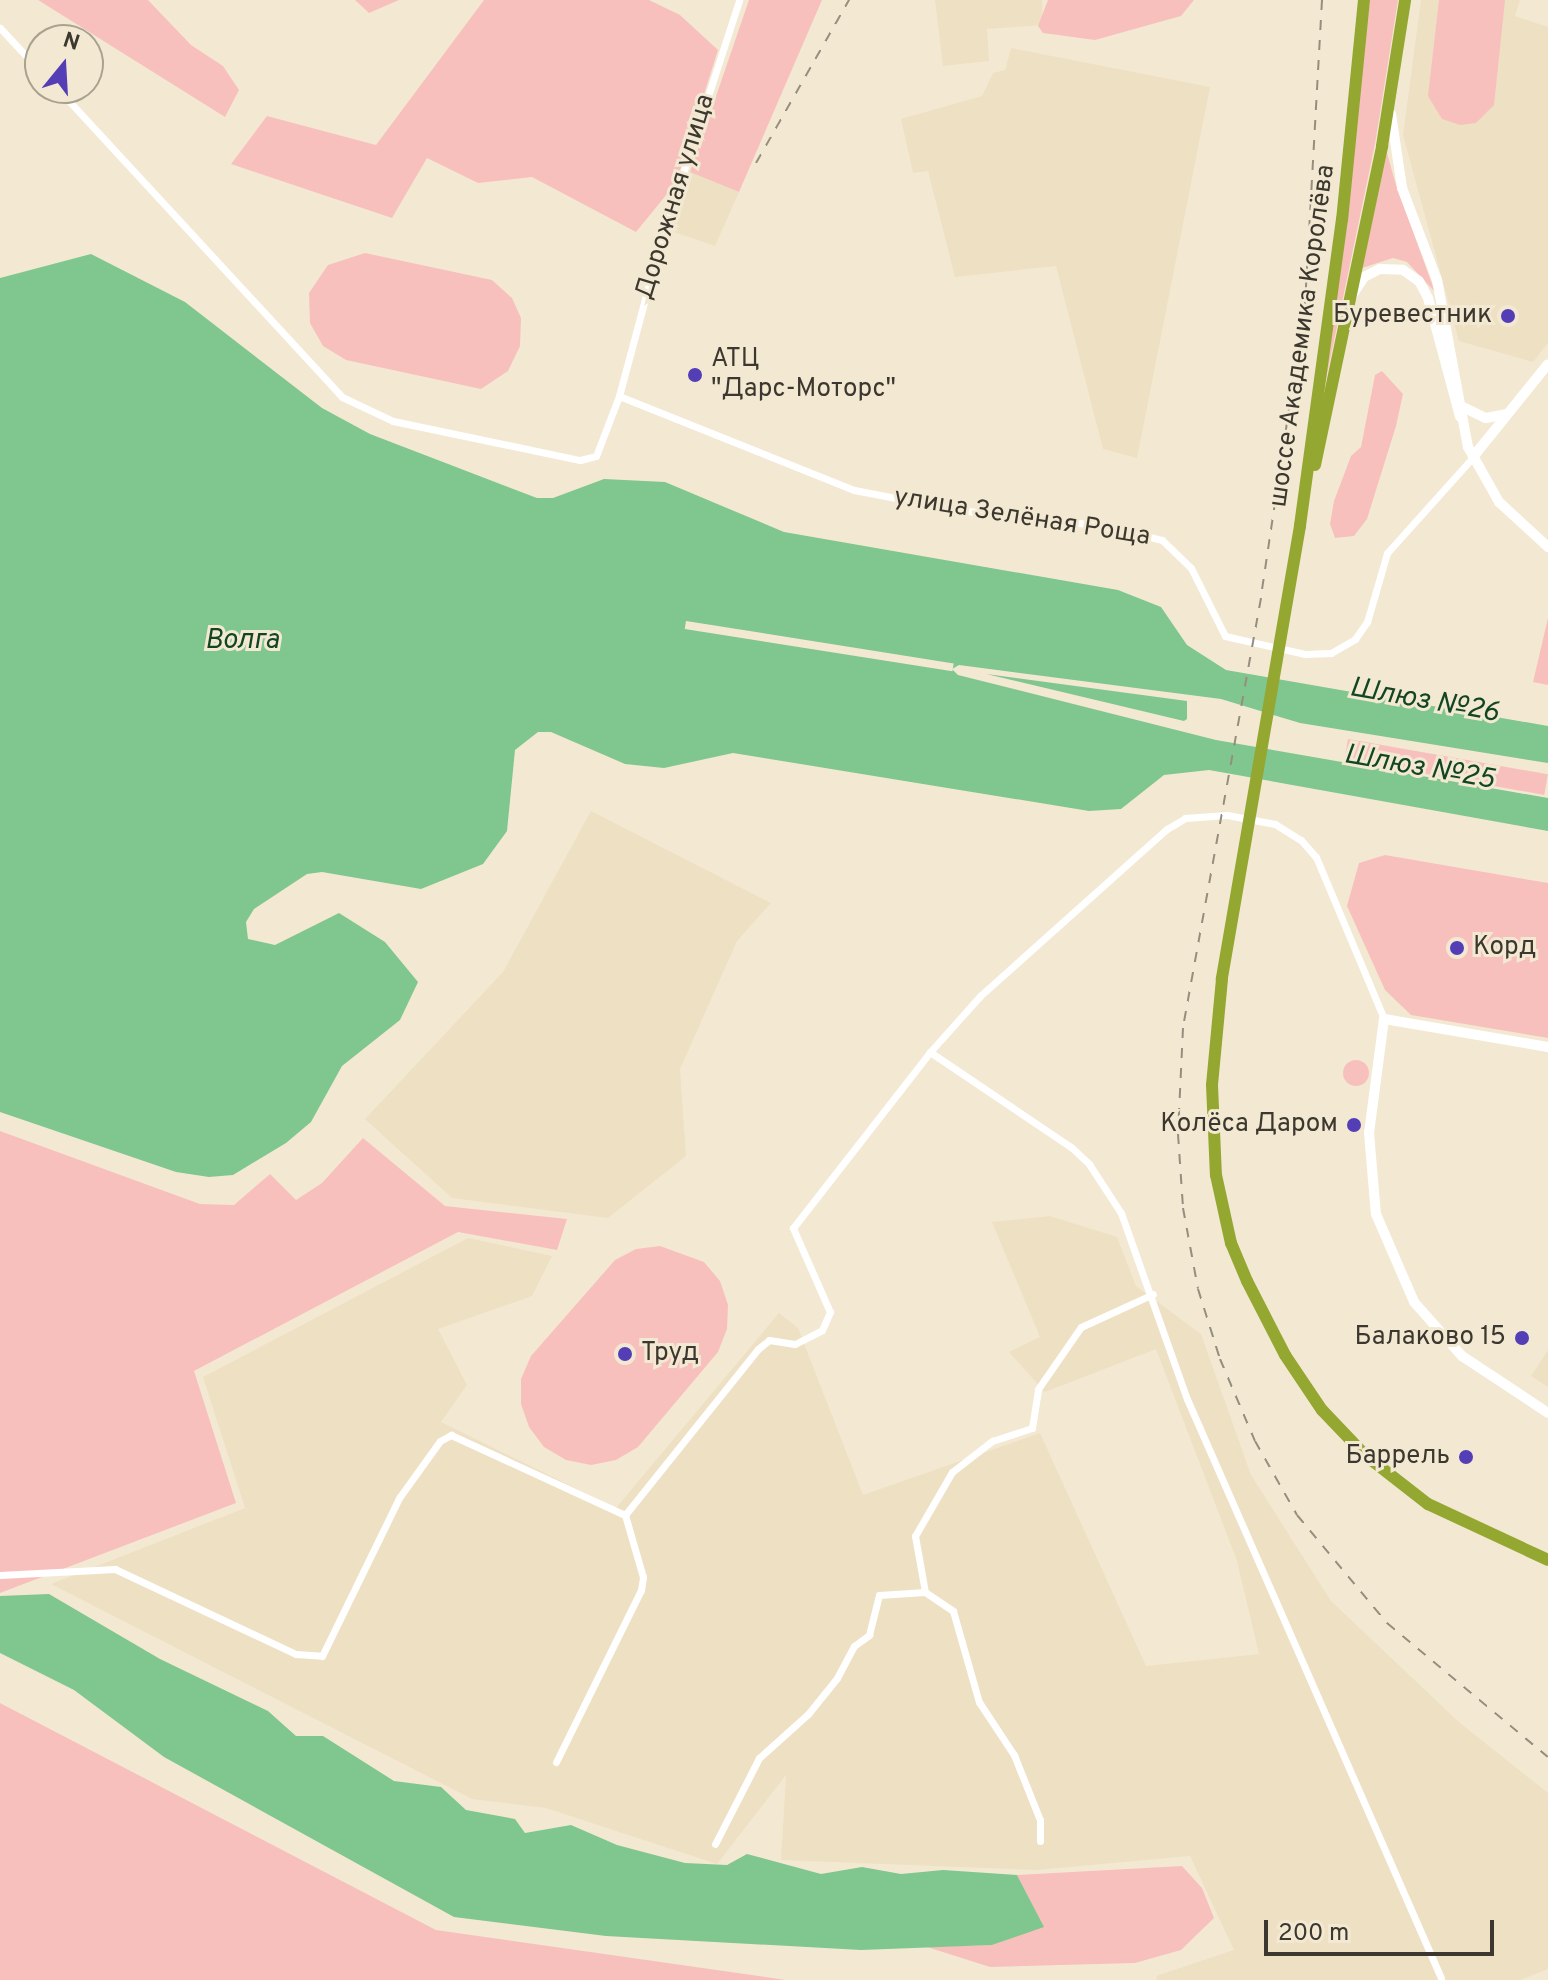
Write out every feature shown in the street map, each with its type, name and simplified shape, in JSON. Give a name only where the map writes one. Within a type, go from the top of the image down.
[{"type":"highway","name":"шоссе Академика Королёва","points":[[1300,526],[1342,219],[1364,0]]},
{"type":"highway","name":"шоссе Академика Королёва","points":[[1300,526],[1350,300],[1405,0]]},
{"type":"highway","points":[[1300,526],[1222,979],[1212,1085],[1216,1175],[1231,1243],[1247,1281],[1306,1387],[1365,1455],[1450,1518],[1546,1558]]},
{"type":"street","name":"Дорожная улица","points":[[72,104],[342,397],[393,421],[580,460],[596,456],[619,396],[658,250],[739,0]]},
{"type":"street","points":[[0,28],[24,54]]},
{"type":"street","points":[[1392,84],[1396,163],[1435,272],[1463,407],[1464,430]]},
{"type":"street","points":[[1350,300],[1364,277],[1380,269],[1403,270],[1419,281],[1428,298],[1473,457],[1499,502],[1548,547]]},
{"type":"street","points":[[1473,457],[1548,364]]},
{"type":"street","name":"улица Зелёная Роща","points":[[619,396],[854,490],[958,510],[1106,526],[1162,540],[1191,568],[1225,636],[1305,654],[1331,653],[1355,639],[1367,622],[1387,553],[1473,457]]},
{"type":"street","points":[[1463,407],[1486,418],[1510,412]]},
{"type":"street","points":[[625,1515],[758,1349],[769,1340],[795,1344],[822,1330],[830,1312],[793,1228],[930,1052],[980,996],[1167,829],[1205,814],[1275,824],[1301,840],[1316,857],[1384,1019],[1369,1165],[1387,1248],[1414,1302],[1443,1339],[1548,1413]]},
{"type":"street","points":[[1384,1019],[1548,1047]]},
{"type":"street","points":[[930,1052],[1089,1164],[1121,1213],[1153,1294],[1187,1399],[1441,1978]]},
{"type":"street","points":[[925,1592],[915,1536],[952,1472],[992,1441],[1032,1428],[1038,1389],[1081,1327],[1153,1294]]},
{"type":"street","points":[[0,1575],[115,1569],[296,1654],[322,1656],[399,1498],[440,1441],[451,1435],[625,1515],[643,1577],[641,1590],[556,1762]]},
{"type":"street","points":[[715,1844],[759,1758],[808,1714],[837,1678],[854,1646],[869,1635],[879,1595],[925,1592],[953,1611],[979,1702],[1014,1755],[1040,1820],[1040,1841]]},
{"type":"shaded area","points":[[38,0],[148,0],[191,45],[223,66],[239,90],[225,117],[104,41],[104,24],[76,24]]},
{"type":"shaded area","points":[[355,0],[399,0],[369,13]]},
{"type":"shaded area","points":[[484,0],[649,0],[680,15],[718,50],[676,183],[636,232],[532,177],[478,183],[427,158],[392,218],[231,164],[267,116],[376,145]]},
{"type":"shaded area","points":[[749,0],[822,0],[739,192],[690,172]]},
{"type":"shaded area","points":[[935,0],[1042,0],[1043,25],[987,29],[989,61],[943,66]]},
{"type":"shaded area","points":[[1048,0],[1194,0],[1181,16],[1095,40],[1043,33],[1038,26]]},
{"type":"shaded area","points":[[1370,0],[1398,0],[1375,144],[1318,418]]},
{"type":"shaded area","points":[[1421,0],[1520,0],[1515,16],[1548,27],[1548,343],[1533,362],[1459,341],[1403,135]]},
{"type":"shaded area","points":[[1439,0],[1505,0],[1494,105],[1476,123],[1460,125],[1442,119],[1428,96]]},
{"type":"shaded area","points":[[1011,48],[1210,87],[1137,458],[1103,449],[1056,266],[955,277],[928,171],[913,173],[901,119],[982,96],[993,73],[1005,70]]},
{"type":"shaded area","points":[[1387,153],[1435,292],[1407,262],[1393,258],[1362,268]]},
{"type":"shaded area","points":[[690,172],[739,192],[715,246],[671,231]]},
{"type":"shaded area","points":[[365,253],[492,280],[512,298],[521,318],[520,346],[508,371],[481,389],[346,360],[323,346],[310,323],[309,293],[328,265]]},
{"type":"shaded area","points":[[1382,371],[1403,394],[1396,426],[1367,519],[1354,536],[1335,538],[1330,524],[1334,501],[1351,456],[1361,447],[1375,375]]},
{"type":"shaded area","points":[[1548,618],[1548,685],[1533,682]]},
{"type":"shaded area","points":[[1348,739],[1548,774],[1544,795],[1344,760]]},
{"type":"shaded area","points":[[591,811],[771,903],[737,941],[680,1069],[686,1156],[608,1218],[452,1198],[365,1119],[503,972]]},
{"type":"shaded area","name":"Корд","points":[[1385,855],[1548,883],[1548,1038],[1411,1015],[1385,990],[1347,906],[1359,863]]},
{"type":"shaded area","points":[[1356,1060],[1365,1064],[1369,1073],[1365,1082],[1356,1086],[1347,1082],[1343,1073],[1347,1064]]},
{"type":"shaded area","points":[[0,1131],[200,1204],[234,1205],[270,1174],[296,1200],[322,1183],[363,1138],[445,1206],[567,1219],[557,1250],[458,1232],[194,1371],[236,1503],[0,1593]]},
{"type":"shaded area","points":[[1050,1216],[1117,1237],[1136,1286],[1201,1334],[1251,1475],[1331,1601],[1460,1723],[1548,1793],[1548,1969],[1521,1980],[1157,1980],[1156,1976],[1234,1950],[1190,1856],[1036,1870],[781,1860],[786,1775],[717,1864],[546,1808],[472,1799],[51,1584],[245,1508],[203,1377],[468,1238],[552,1256],[532,1296],[438,1329],[467,1385],[441,1422],[616,1508],[779,1313],[798,1328],[863,1495],[1040,1433],[1146,1666],[1259,1654],[1237,1561],[1156,1349],[1045,1392],[1009,1352],[1040,1337],[992,1222]]},
{"type":"shaded area","name":"Труд","points":[[660,1246],[704,1262],[720,1281],[728,1305],[727,1329],[718,1352],[638,1447],[616,1460],[591,1465],[566,1460],[544,1447],[529,1427],[521,1404],[521,1379],[531,1356],[615,1260],[636,1249]]},
{"type":"shaded area","points":[[1548,1350],[1548,1387],[1531,1376]]},
{"type":"shaded area","points":[[0,1703],[436,1930],[786,1980],[0,1980]]},
{"type":"shaded area","points":[[1182,1866],[1202,1888],[1214,1918],[1181,1950],[1135,1963],[990,1967],[927,1947],[992,1945],[1043,1926],[1017,1875]]},
{"type":"water","name":"Волга","points":[[91,254],[185,302],[322,408],[370,434],[537,498],[553,498],[604,479],[665,482],[784,532],[1118,590],[1161,607],[1187,645],[1226,670],[1548,726],[1548,763],[1300,723],[1221,699],[959,665],[952,669],[958,675],[1216,740],[1548,798],[1548,831],[1209,770],[1164,775],[1121,809],[1089,811],[733,753],[664,768],[625,764],[551,732],[538,732],[515,750],[507,831],[483,864],[421,889],[322,872],[307,874],[254,909],[246,922],[248,939],[275,945],[339,913],[385,942],[418,982],[400,1020],[342,1066],[311,1122],[286,1143],[233,1175],[209,1177],[176,1172],[0,1112],[0,278]]},
{"type":"water","points":[[986,674],[1187,701],[1187,719],[1184,721]]},
{"type":"water","points":[[49,1594],[160,1659],[268,1711],[296,1736],[323,1736],[394,1781],[441,1787],[466,1810],[515,1819],[525,1833],[571,1825],[617,1845],[685,1863],[727,1865],[747,1854],[821,1874],[862,1867],[901,1874],[943,1870],[1017,1875],[1044,1927],[992,1945],[861,1950],[606,1936],[454,1917],[164,1757],[74,1690],[0,1653],[0,1596]]},
{"type":"pier","points":[[686,621],[954,663],[952,671],[685,629]]},
{"type":"railway","points":[[756,163],[849,0]]},
{"type":"railway","points":[[1322,0],[1305,302],[1261,598],[1183,1028],[1178,1134],[1183,1208],[1198,1289],[1220,1359],[1255,1441],[1297,1515],[1387,1623],[1548,1757]]},
{"type":"place","name":"Буревестник","points":[[1508,316]]},
{"type":"place","name":"АТЦ \"Дарс-Моторс\"","points":[[695,375]]},
{"type":"place","name":"Корд","points":[[1457,948]]},
{"type":"place","name":"Колёса Даром","points":[[1354,1125]]},
{"type":"place","name":"Балаково 15","points":[[1522,1338]]},
{"type":"place","name":"Труд","points":[[625,1354]]},
{"type":"place","name":"Баррель","points":[[1466,1457]]},
{"type":"water label","name":"Шлюз №26","points":[[1424,701]]},
{"type":"water label","name":"Шлюз №25","points":[[1419,768]]}]
